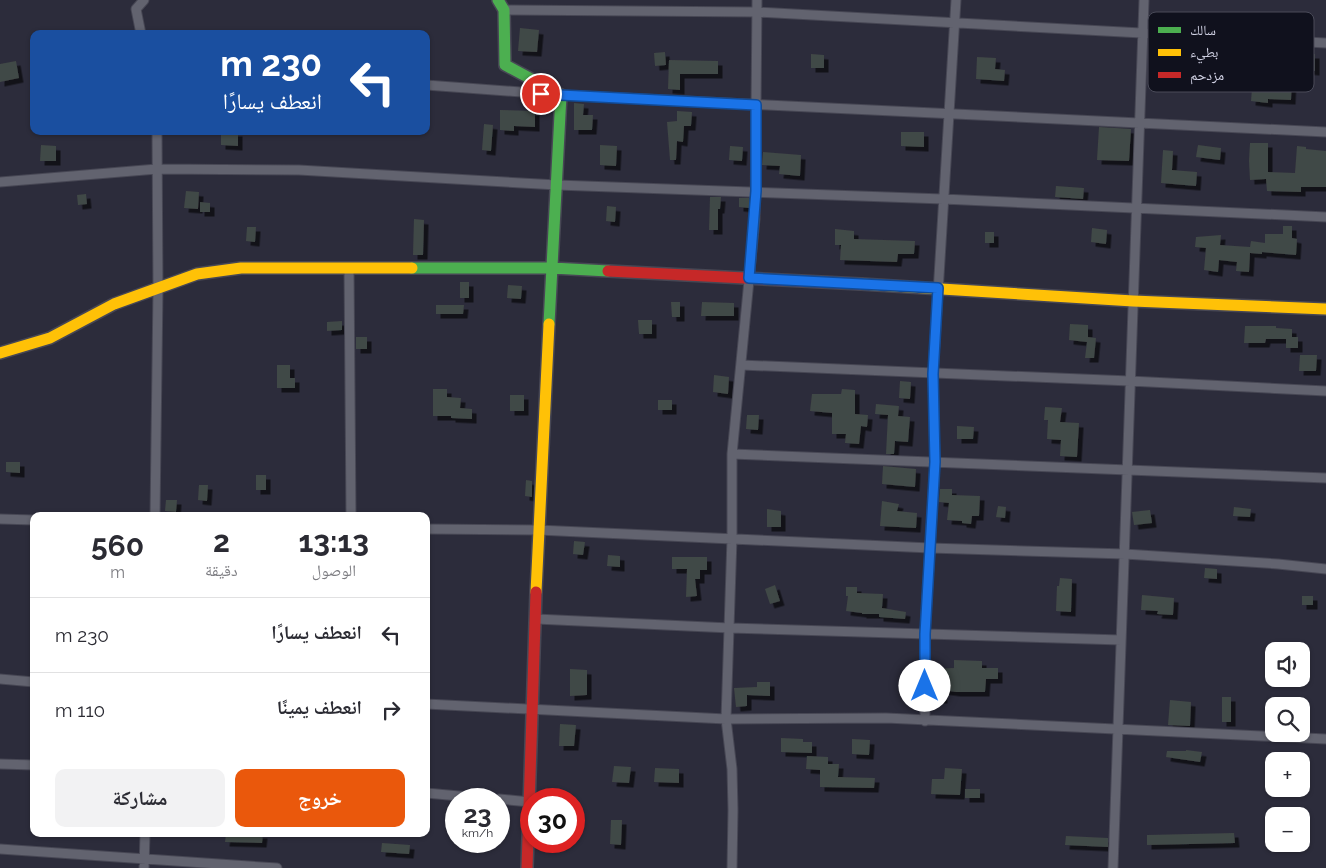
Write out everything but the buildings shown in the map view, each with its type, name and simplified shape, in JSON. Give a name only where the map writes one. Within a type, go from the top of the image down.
[{"type":"street","points":[[140,30],[136,9],[144,0]]},
{"type":"street","points":[[732,868],[732,777],[726,719],[730,628],[732,454],[756,191],[757,0]]},
{"type":"street","points":[[925,721],[925,634],[935,462],[933,374],[956,0]]},
{"type":"street","points":[[1113,868],[1144,0]]},
{"type":"street","points":[[561,95],[505,65],[501,5],[756,12],[1148,33]]},
{"type":"street","points":[[430,85],[561,95],[1326,132]]},
{"type":"street","points":[[531,788],[538,530],[561,95]]},
{"type":"street","points":[[155,512],[158,289],[157,135]]},
{"type":"street","points":[[0,182],[157,168],[299,170],[557,185],[943,199],[1326,218]]},
{"type":"street","points":[[0,354],[50,338],[114,304],[197,274],[241,268],[552,268],[938,288],[1133,301],[1326,309]]},
{"type":"street","points":[[349,268],[351,512]]},
{"type":"street","points":[[741,365],[1326,391]]},
{"type":"street","points":[[732,454],[1326,478]]},
{"type":"street","points":[[0,519],[30,520]]},
{"type":"street","points":[[430,529],[538,530],[930,548],[1124,554],[1326,569]]},
{"type":"street","points":[[536,619],[730,628],[1122,640]]},
{"type":"street","points":[[0,679],[30,682]]},
{"type":"street","points":[[430,704],[726,719],[886,718],[1326,739]]},
{"type":"street","points":[[0,764],[30,765]]},
{"type":"street","points":[[430,793],[445,795]]},
{"type":"street","points":[[144,868],[145,837]]},
{"type":"street","points":[[0,849],[277,868]]},
{"type":"street","points":[[527,868],[528,853]]},
{"type":"traffic: fast","points":[[498,0],[504,10],[505,65],[561,95],[549,324]]},
{"type":"traffic: fast","points":[[412,268],[552,268],[608,271]]},
{"type":"traffic: slow","points":[[0,353],[50,338],[114,304],[197,274],[241,268],[412,268]]},
{"type":"traffic: slow","points":[[861,284],[1133,301],[1326,309]]},
{"type":"traffic: slow","points":[[536,592],[549,324]]},
{"type":"traffic: jam","points":[[608,271],[861,284]]},
{"type":"traffic: jam","points":[[527,868],[536,592]]},
{"type":"route","points":[[541,94],[756,105],[755,219],[749,278],[938,288],[933,374],[935,462],[925,634],[925,686]]}]
